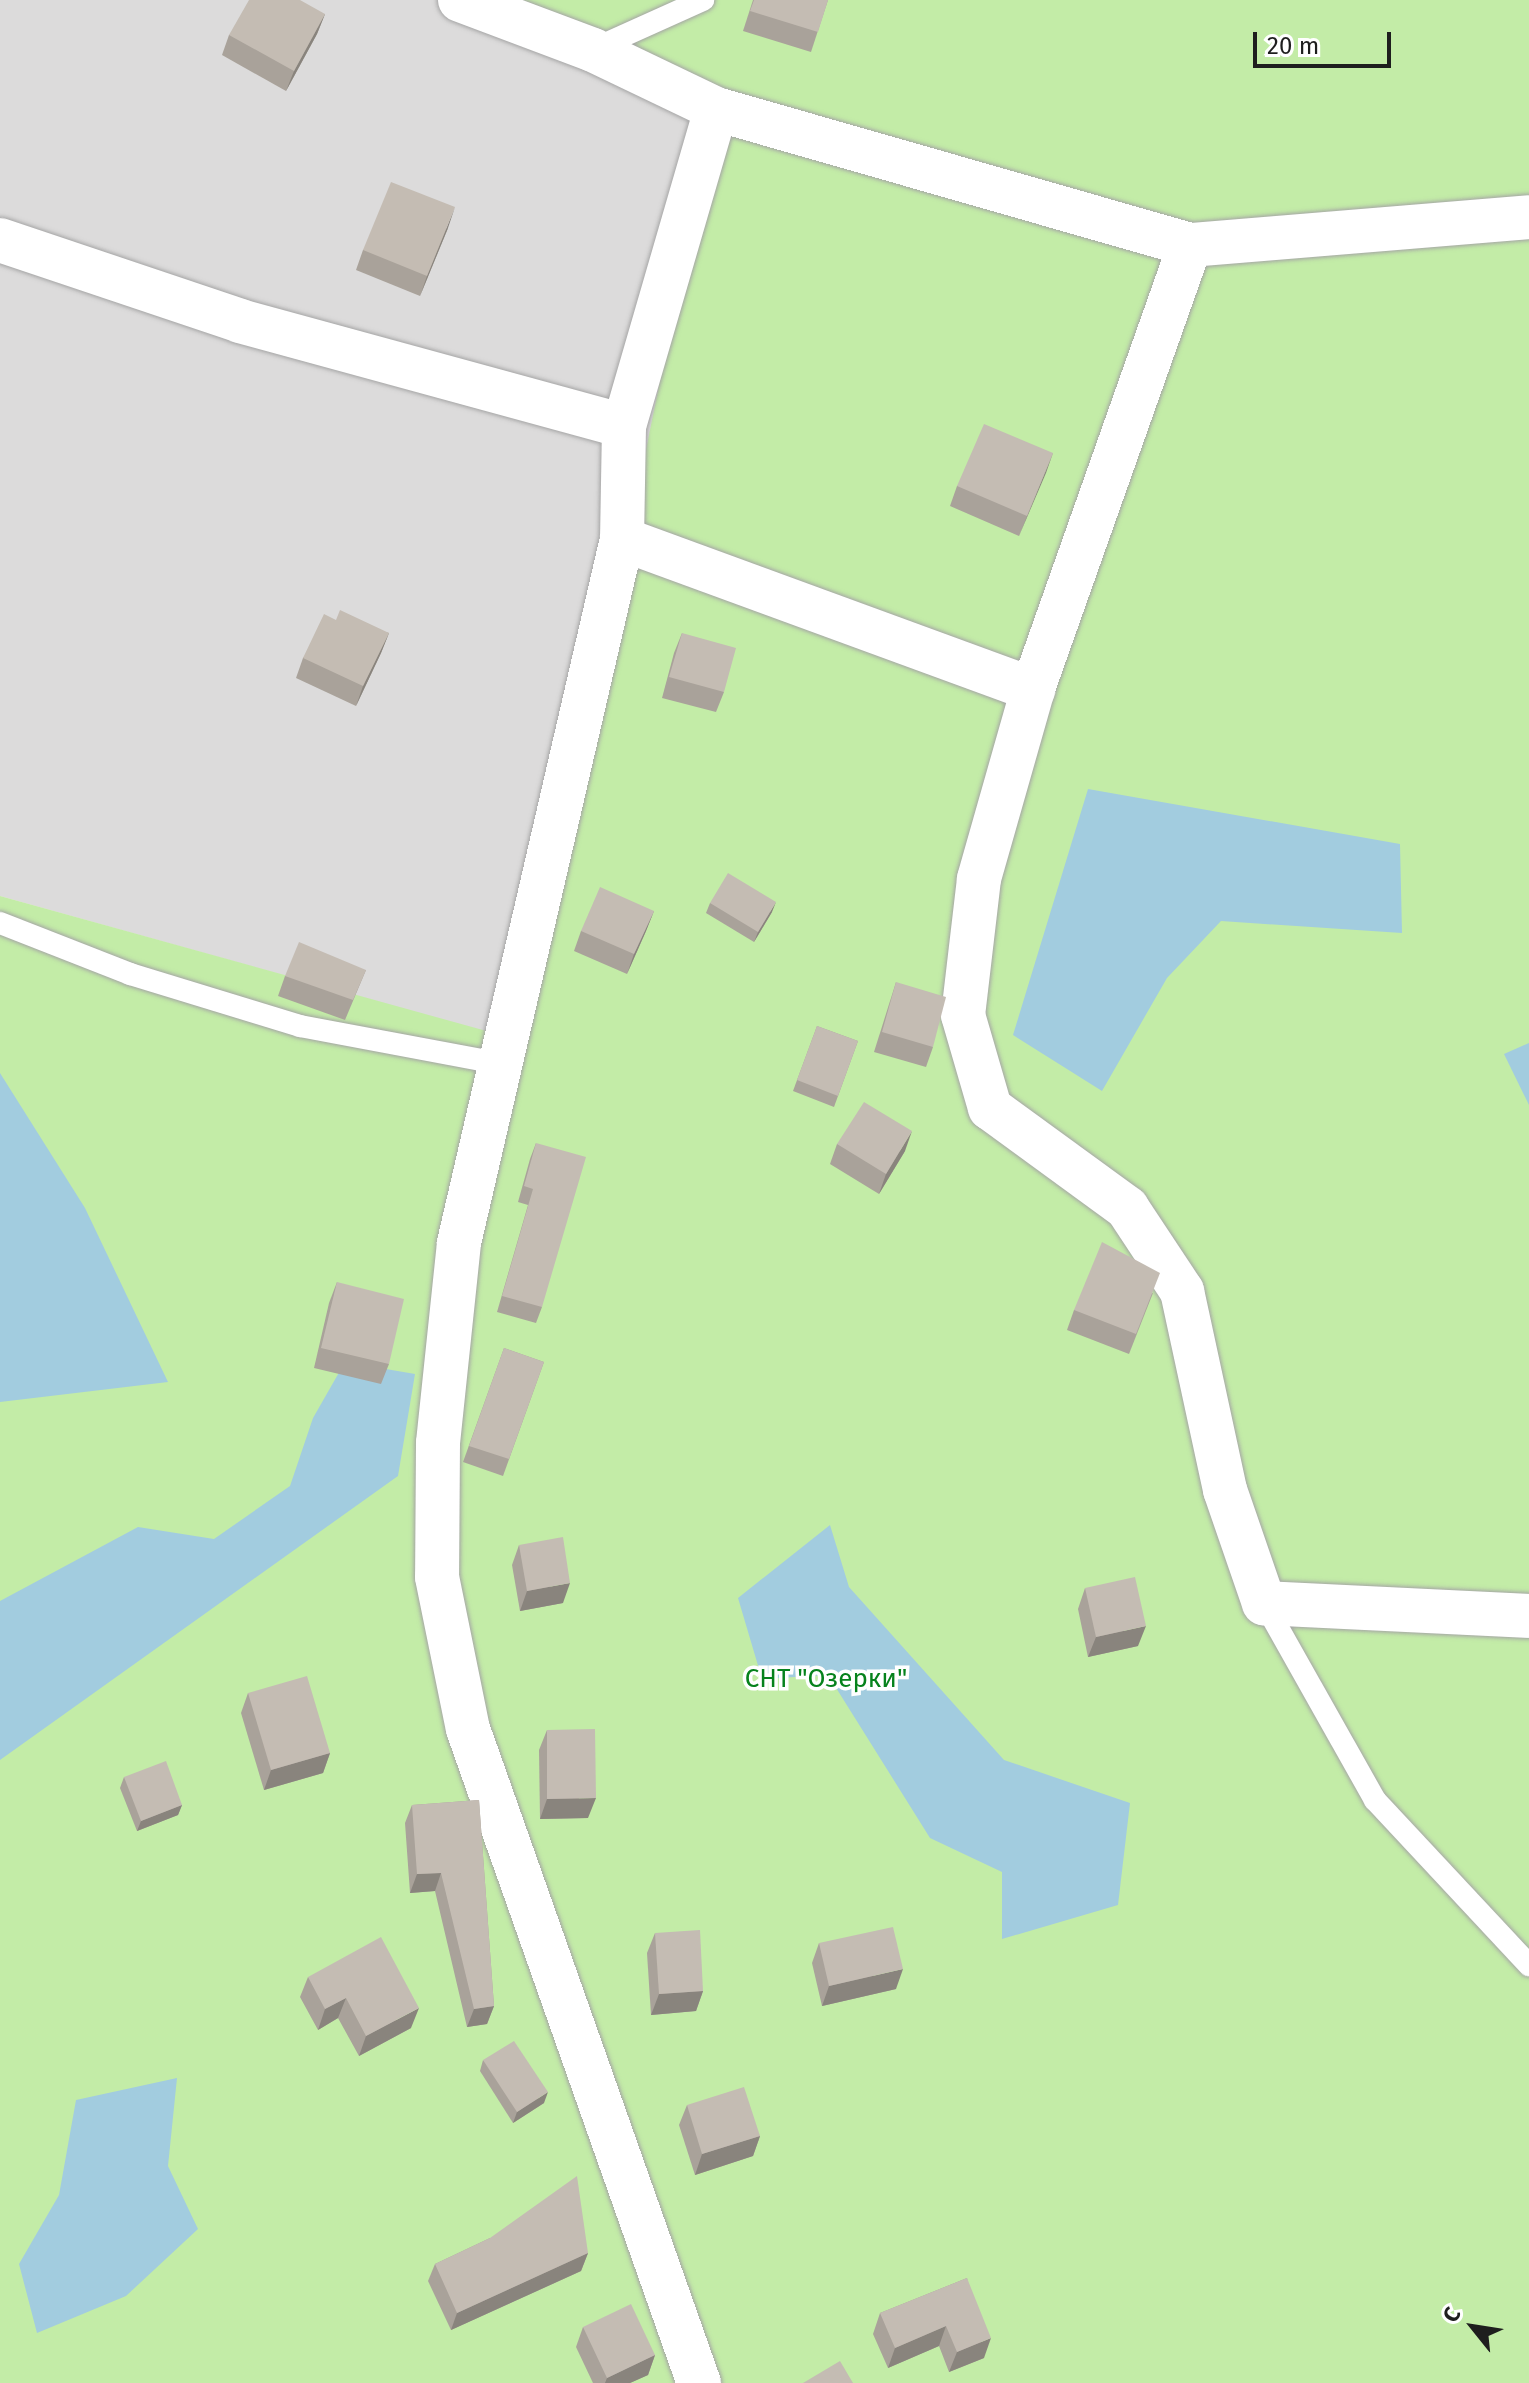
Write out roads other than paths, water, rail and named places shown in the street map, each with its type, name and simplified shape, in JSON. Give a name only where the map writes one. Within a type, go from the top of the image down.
[{"type":"street","points":[[460,0],[593,50],[716,109],[1190,245],[1529,217]]},
{"type":"street","points":[[699,2383],[468,1729],[437,1577],[438,1443],[459,1243],[497,1063],[622,539],[624,426],[716,109]]},
{"type":"street","points":[[0,240],[240,321],[624,426]]},
{"type":"street","points":[[1190,245],[1033,689],[979,879],[963,1015],[990,1108],[1127,1208],[1182,1291],[1225,1490],[1264,1603],[1529,1616]]},
{"type":"street","points":[[622,539],[1033,689]]},
{"type":"lane","points":[[593,50],[703,0]]},
{"type":"lane","points":[[0,923],[130,974],[300,1026],[497,1063]]},
{"type":"lane","points":[[1264,1603],[1375,1800],[1529,1965]]},
{"type":"water","points":[[1088,789],[1400,844],[1402,933],[1221,921],[1167,978],[1102,1091],[1013,1035]]},
{"type":"water","points":[[1529,1043],[1529,1105],[1504,1054]]},
{"type":"water","points":[[0,1073],[85,1208],[168,1382],[0,1402]]},
{"type":"water","points":[[345,1362],[415,1374],[398,1476],[0,1760],[0,1601],[138,1527],[214,1539],[290,1486],[313,1418]]},
{"type":"water","points":[[830,1525],[849,1587],[1004,1760],[1130,1803],[1118,1905],[1002,1939],[1002,1872],[930,1838],[828,1675],[762,1679],[738,1598]]},
{"type":"water","points":[[177,2078],[168,2166],[198,2229],[126,2296],[37,2333],[19,2264],[59,2195],[76,2100]]},
{"type":"park label","name":"СНТ \"Озерки\"","points":[[826,1679]]}]
